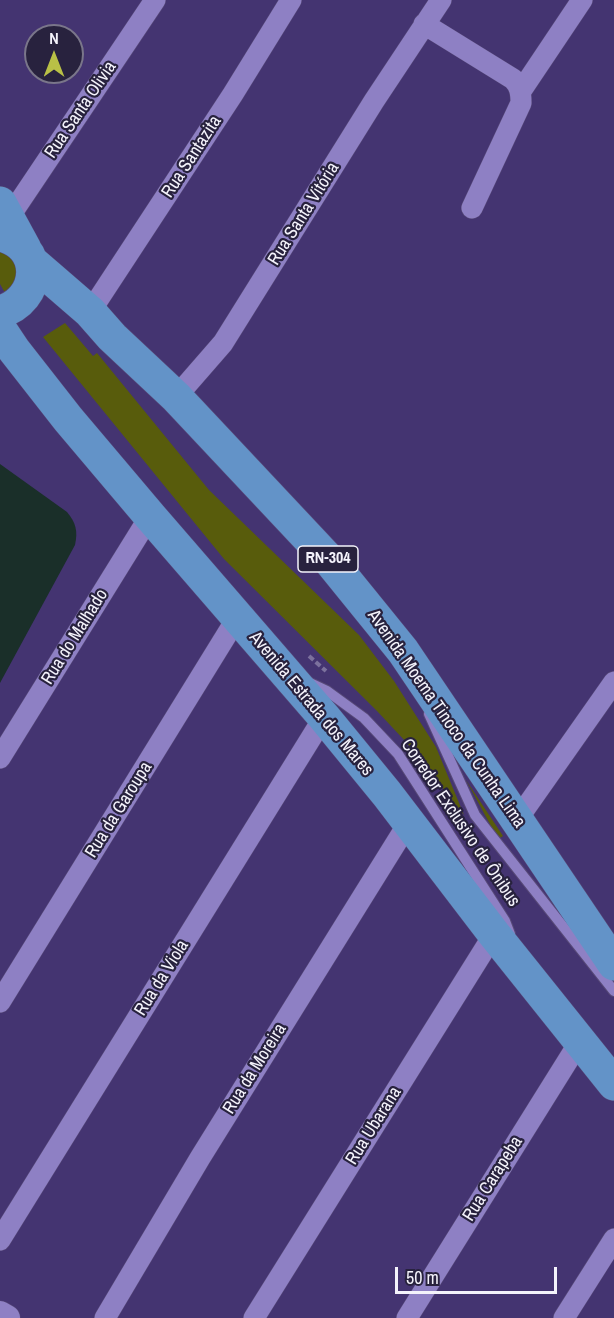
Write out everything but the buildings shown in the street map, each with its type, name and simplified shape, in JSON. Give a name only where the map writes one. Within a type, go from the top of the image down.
[{"type":"main road","points":[[0,312],[11,309],[21,302],[32,283],[33,272],[13,233]]},
{"type":"main road","name":"Avenida Moema Tinoco da Cunha Lima","points":[[13,233],[112,337],[176,397],[330,561],[403,651],[614,964]]},
{"type":"main road","name":"Avenida Estrada dos Mares","points":[[0,329],[68,419],[324,717],[614,1084]]},
{"type":"street","name":"Rua Santa Olivia","points":[[13,233],[155,0]]},
{"type":"street","name":"Rua Santazita","points":[[90,312],[233,94],[291,0]]},
{"type":"street","name":"Rua Santa Vitória","points":[[176,397],[223,343],[441,0]]},
{"type":"street","points":[[521,92],[582,0]]},
{"type":"street","points":[[424,24],[513,78],[521,92],[522,103],[472,208]]},
{"type":"street","name":"Rua do Malhado","points":[[0,758],[150,516]]},
{"type":"street","name":"Rua da Garoupa","points":[[0,1002],[237,618]]},
{"type":"street","points":[[517,820],[614,682]]},
{"type":"street","name":"Rua da Viola","points":[[0,1240],[324,717]]},
{"type":"street","name":"Rua da Moreira","points":[[105,1318],[409,822]]},
{"type":"street","name":"Rua Ubarana","points":[[254,1318],[494,934]]},
{"type":"street","name":"Rua Carapeba","points":[[407,1318],[580,1041]]},
{"type":"street","points":[[564,1318],[614,1239]]},
{"type":"street","points":[[0,1314],[7,1318]]},
{"type":"lane","name":"Corredor Exclusivo de Ônibus","points":[[403,651],[438,737],[475,815],[614,991]]},
{"type":"lane","name":"Corredor Exclusivo de Ônibus","points":[[283,669],[327,691],[364,718],[398,754],[505,921],[527,975]]},
{"type":"shaded area","points":[[0,249],[20,262],[10,302],[0,284]]},
{"type":"shaded area","points":[[65,323],[93,356],[97,353],[209,490],[359,635],[394,681],[436,747],[464,815],[406,742],[377,711],[224,559],[43,337]]},
{"type":"shaded area","points":[[0,464],[67,512],[76,527],[76,535],[75,545],[0,683]]},
{"type":"shaded area","points":[[466,780],[503,836],[498,839]]}]
